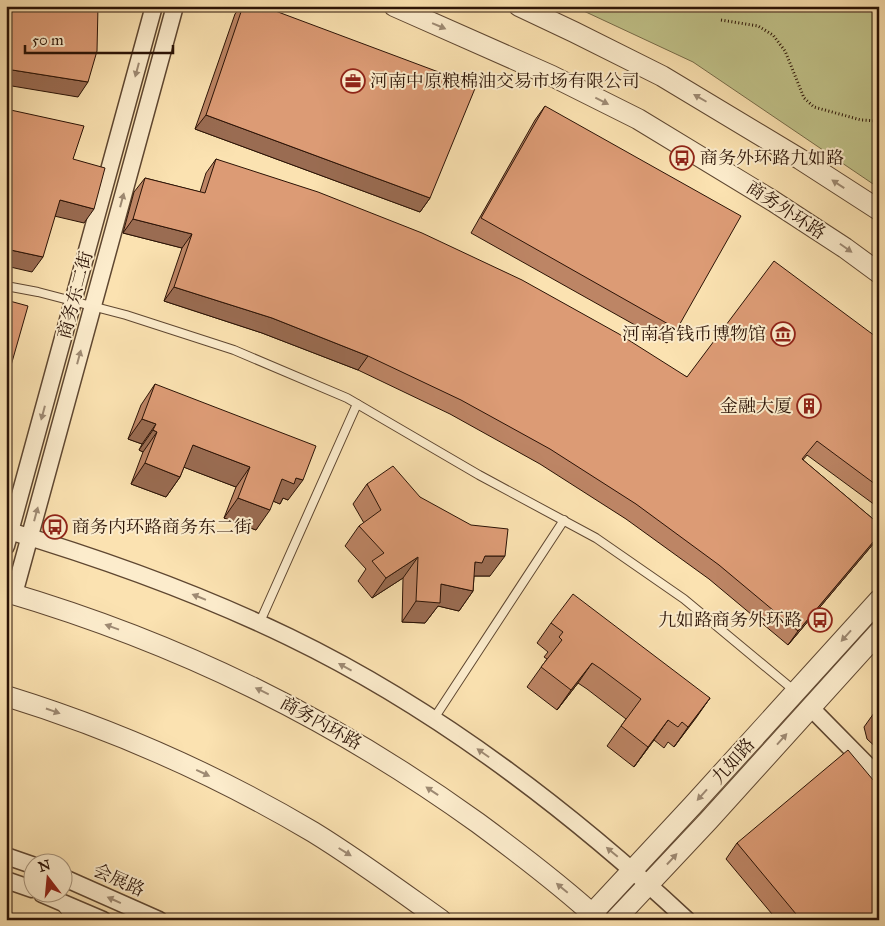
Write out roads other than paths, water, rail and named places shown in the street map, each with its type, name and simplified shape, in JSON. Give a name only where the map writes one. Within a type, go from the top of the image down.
[{"type":"street","name":"商务东二街","points":[[8,536],[154,6]]},
{"type":"street","name":"商务东二街","points":[[10,593],[30,537],[175,6]]},
{"type":"street","name":"商务外环路","points":[[394,6],[552,76],[638,120],[773,201],[845,248],[879,273]]},
{"type":"street","points":[[518,6],[662,76],[791,153],[879,210]]},
{"type":"street","points":[[8,536],[30,537],[149,576],[290,637],[348,669],[433,720],[542,796],[633,870],[688,920]]},
{"type":"street","name":"商务内环路","points":[[10,593],[127,632],[197,660],[263,691],[319,721],[365,748],[455,807],[540,870],[592,918]]},
{"type":"street","name":"九如路","points":[[592,918],[633,870],[879,600]]},
{"type":"street","name":"九如路","points":[[615,920],[709,820],[879,632]]},
{"type":"street","points":[[6,696],[91,725],[218,780],[313,832],[441,920]]},
{"type":"street","points":[[811,708],[879,777]]},
{"type":"street","points":[[6,856],[22,862]]},
{"type":"street","points":[[6,880],[22,886]]},
{"type":"street","name":"会展路","points":[[72,882],[159,920]]},
{"type":"street","points":[[67,904],[103,920]]},
{"type":"lane","points":[[6,286],[126,314],[234,350],[357,404],[479,475],[596,538],[684,599],[796,692]]},
{"type":"lane","points":[[260,624],[357,404]]},
{"type":"lane","points":[[433,720],[564,520]]},
{"type":"lane","points":[[57,904],[72,920]]},
{"type":"place","name":"河南中原粮棉油交易市场有限公司","points":[[353,81]]},
{"type":"place","name":"商务外环路九如路","points":[[682,158]]},
{"type":"place","name":"河南省钱币博物馆","points":[[783,334]]},
{"type":"place","name":"金融大厦","points":[[809,406]]},
{"type":"place","name":"商务内环路商务东二街","points":[[55,527]]},
{"type":"place","name":"九如路商务外环路","points":[[820,620]]}]
